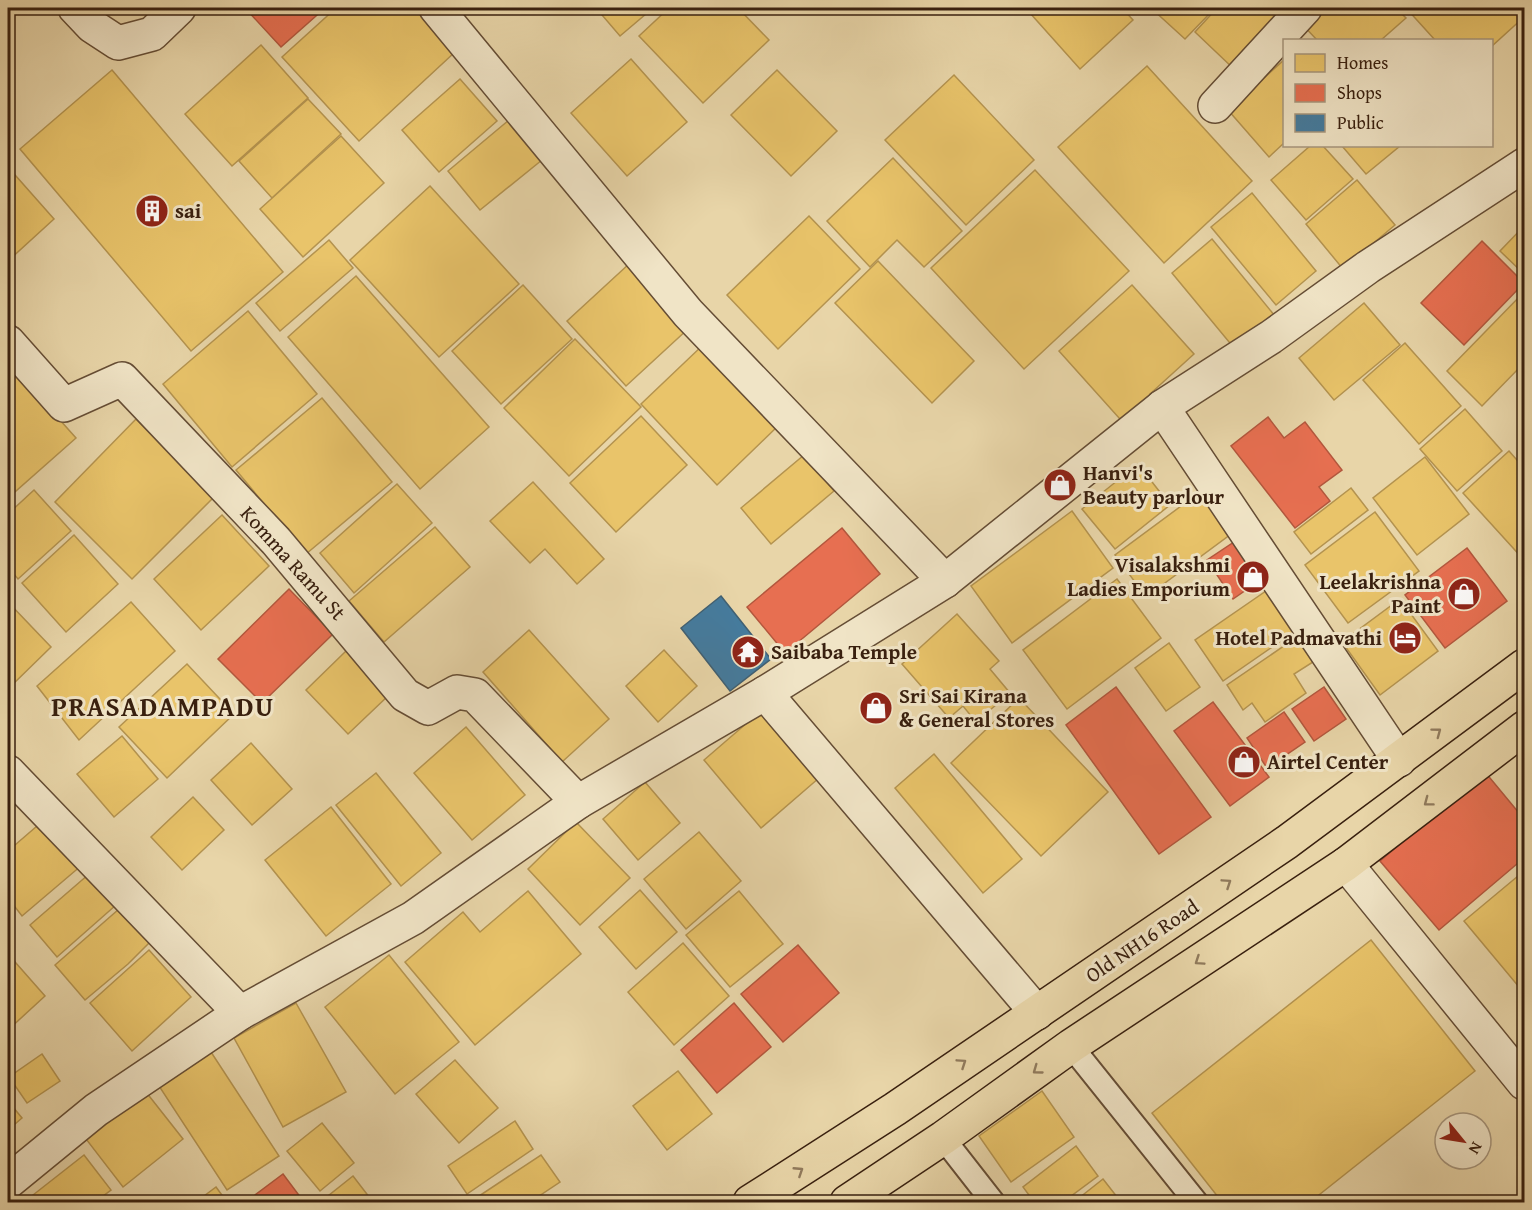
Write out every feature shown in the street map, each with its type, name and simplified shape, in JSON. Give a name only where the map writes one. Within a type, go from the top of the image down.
[{"type":"main road","name":"Old NH16 Road","points":[[750,1203],[895,1109],[1287,842],[1524,666]]},
{"type":"main road","points":[[847,1203],[943,1138],[1071,1046],[1346,864],[1524,728]]},
{"type":"street","points":[[75,8],[92,26],[118,43],[152,34],[179,8]]},
{"type":"street","points":[[436,8],[688,314],[945,582]]},
{"type":"street","points":[[1215,106],[1305,8]]},
{"type":"street","points":[[8,1182],[96,1110],[240,1014],[413,918],[578,802],[765,693],[945,582],[1162,407],[1271,337],[1368,267],[1524,165]]},
{"type":"street","name":"Komma Ramu St","points":[[8,342],[64,405],[122,379],[276,541],[405,695],[428,708],[457,692],[476,695],[578,802]]},
{"type":"street","points":[[1162,407],[1399,760]]},
{"type":"street","points":[[765,693],[1037,1012]]},
{"type":"street","points":[[8,772],[240,1014]]},
{"type":"street","points":[[1346,864],[1524,1083]]},
{"type":"lane","points":[[1071,1046],[1196,1203]]},
{"type":"lane","points":[[943,1138],[993,1203]]},
{"type":"building: Homes","points":[[336,8],[414,8],[455,52],[359,141],[282,57]]},
{"type":"building: Homes","points":[[596,8],[653,8],[620,36]]},
{"type":"building: Homes","points":[[669,8],[738,8],[769,40],[703,103],[639,36]]},
{"type":"building: Homes","points":[[1036,8],[1122,8],[1133,20],[1080,69],[1030,13]]},
{"type":"building: Homes","points":[[1151,8],[1215,8],[1185,39]]},
{"type":"building: Homes","points":[[1217,8],[1295,8],[1236,71],[1195,32]]},
{"type":"building: Homes","points":[[1317,8],[1396,8],[1406,18],[1382,39],[1316,39],[1301,23]]},
{"type":"building: Homes","points":[[1406,8],[1516,8],[1524,17],[1493,45],[1493,39],[1434,39]]},
{"type":"building: Homes","points":[[261,45],[308,98],[232,166],[185,114]]},
{"type":"building: Homes","points":[[631,59],[687,122],[627,176],[571,113]]},
{"type":"building: Homes","points":[[1283,61],[1283,144],[1269,157],[1228,110]]},
{"type":"building: Homes","points":[[1147,66],[1252,181],[1164,263],[1058,147]]},
{"type":"building: Homes","name":"sai","points":[[112,70],[283,272],[191,351],[20,149]]},
{"type":"building: Homes","points":[[777,70],[837,131],[791,176],[731,115]]},
{"type":"building: Homes","points":[[954,75],[1034,160],[966,225],[885,140]]},
{"type":"building: Homes","points":[[460,79],[497,121],[439,172],[402,130]]},
{"type":"building: Homes","points":[[308,99],[341,134],[272,198],[239,161]]},
{"type":"building: Homes","points":[[509,120],[542,160],[480,210],[448,171]]},
{"type":"building: Homes","points":[[341,136],[384,183],[303,257],[260,209]]},
{"type":"building: Homes","points":[[1309,147],[1324,147],[1353,179],[1306,220],[1271,180]]},
{"type":"building: Homes","points":[[1343,147],[1399,147],[1366,174]]},
{"type":"building: Homes","points":[[893,158],[962,231],[924,267],[897,240],[870,267],[827,221]]},
{"type":"building: Homes","points":[[8,167],[54,219],[8,261]]},
{"type":"building: Homes","points":[[1035,170],[1129,271],[1024,369],[931,268]]},
{"type":"building: Homes","points":[[1357,180],[1395,225],[1343,269],[1306,224]]},
{"type":"building: Homes","points":[[430,186],[519,284],[439,357],[350,260]]},
{"type":"building: Homes","points":[[1252,193],[1316,271],[1276,305],[1211,227]]},
{"type":"building: Homes","points":[[809,216],[860,269],[778,349],[727,295]]},
{"type":"building: Homes","points":[[1524,226],[1524,274],[1500,251]]},
{"type":"building: Homes","points":[[1212,239],[1279,321],[1239,354],[1172,273]]},
{"type":"building: Homes","points":[[329,240],[353,268],[280,331],[256,303]]},
{"type":"building: Homes","points":[[878,261],[974,361],[932,403],[835,303]]},
{"type":"building: Homes","points":[[630,263],[689,328],[626,386],[567,321]]},
{"type":"building: Homes","points":[[356,276],[489,427],[420,489],[288,337]]},
{"type":"building: Homes","points":[[523,285],[572,339],[501,404],[452,351]]},
{"type":"building: Homes","points":[[1132,285],[1194,354],[1150,394],[1157,401],[1128,428],[1059,351]]},
{"type":"building: Homes","points":[[1523,293],[1524,363],[1482,406],[1447,371]]},
{"type":"building: Homes","points":[[1364,303],[1400,345],[1334,400],[1299,358]]},
{"type":"building: Homes","points":[[248,311],[317,394],[232,467],[163,384]]},
{"type":"building: Homes","points":[[575,339],[641,407],[569,476],[504,408]]},
{"type":"building: Homes","points":[[1405,343],[1461,406],[1419,444],[1363,380]]},
{"type":"building: Homes","points":[[704,344],[780,424],[717,485],[641,404]]},
{"type":"building: Homes","points":[[8,362],[76,438],[8,498]]},
{"type":"building: Homes","points":[[322,398],[392,482],[306,554],[236,470]]},
{"type":"building: Homes","points":[[1465,409],[1502,451],[1457,491],[1420,449]]},
{"type":"building: Homes","points":[[641,416],[687,465],[616,532],[570,483]]},
{"type":"building: Homes","points":[[136,419],[214,497],[132,579],[55,502]]},
{"type":"building: Homes","points":[[1509,451],[1524,468],[1524,560],[1463,493]]},
{"type":"building: Homes","points":[[804,455],[834,491],[771,544],[741,508]]},
{"type":"building: Homes","points":[[1425,457],[1469,514],[1417,555],[1373,498]]},
{"type":"building: Homes","points":[[1138,464],[1170,505],[1115,549],[1082,509]]},
{"type":"building: Homes","points":[[533,482],[604,559],[577,584],[545,549],[530,563],[490,521]]},
{"type":"building: Homes","points":[[397,484],[432,523],[354,593],[320,553]]},
{"type":"building: Homes","points":[[1351,488],[1368,510],[1311,554],[1294,532]]},
{"type":"building: Homes","points":[[34,490],[71,531],[18,579],[8,567],[8,514]]},
{"type":"building: Homes","points":[[1200,492],[1231,534],[1146,597],[1115,555]]},
{"type":"building: Homes","points":[[1072,511],[1113,568],[1012,643],[971,586]]},
{"type":"building: Homes","points":[[1375,512],[1419,571],[1348,623],[1305,565]]},
{"type":"building: Homes","points":[[222,515],[269,566],[201,630],[154,579]]},
{"type":"building: Homes","points":[[435,527],[470,567],[384,642],[349,601]]},
{"type":"building: Homes","points":[[74,535],[118,584],[66,632],[22,583]]},
{"type":"building: Homes","points":[[1117,579],[1161,638],[1067,709],[1023,650]]},
{"type":"building: Homes","points":[[1266,591],[1294,632],[1223,681],[1195,640]]},
{"type":"building: Homes","points":[[1400,599],[1438,651],[1380,695],[1342,642]]},
{"type":"building: Homes","points":[[8,602],[51,647],[8,689]]},
{"type":"building: Homes","points":[[131,602],[175,651],[79,740],[37,686]]},
{"type":"building: Homes","points":[[957,614],[999,661],[990,669],[1010,693],[976,722],[963,706],[949,718],[902,664]]},
{"type":"building: Homes","points":[[529,630],[609,719],[562,762],[483,672]]},
{"type":"building: Homes","points":[[1297,637],[1313,662],[1294,674],[1306,693],[1265,722],[1252,703],[1243,710],[1227,685]]},
{"type":"building: Homes","points":[[1169,643],[1200,687],[1166,711],[1135,668]]},
{"type":"building: Homes","points":[[664,650],[697,686],[658,722],[626,686]]},
{"type":"building: Homes","points":[[346,651],[389,695],[348,734],[306,690]]},
{"type":"building: Homes","points":[[187,664],[234,714],[167,778],[119,727]]},
{"type":"building: Homes","points":[[1019,698],[1108,792],[1041,856],[951,763]]},
{"type":"building: Homes","points":[[762,710],[819,778],[761,828],[704,760]]},
{"type":"building: Homes","points":[[466,727],[525,795],[472,840],[414,773]]},
{"type":"building: Homes","points":[[122,736],[158,779],[114,817],[77,774]]},
{"type":"building: Homes","points":[[251,743],[292,789],[252,825],[211,780]]},
{"type":"building: Homes","points":[[934,754],[1022,859],[983,893],[895,788]]},
{"type":"building: Homes","points":[[376,773],[441,853],[401,886],[336,805]]},
{"type":"building: Homes","points":[[645,782],[680,823],[638,860],[603,819]]},
{"type":"building: Homes","points":[[193,797],[224,830],[182,870],[151,837]]},
{"type":"building: Homes","points":[[331,807],[391,884],[326,936],[265,860]]},
{"type":"building: Homes","points":[[44,820],[82,865],[22,916],[8,898],[8,851]]},
{"type":"building: Homes","points":[[576,822],[630,878],[580,925],[528,869]]},
{"type":"building: Homes","points":[[699,832],[741,881],[686,929],[644,879]]},
{"type":"building: Homes","points":[[1524,871],[1524,993],[1464,921]]},
{"type":"building: Homes","points":[[89,874],[116,905],[57,957],[30,925]]},
{"type":"building: Homes","points":[[640,890],[677,932],[636,969],[599,927]]},
{"type":"building: Homes","points":[[528,891],[581,954],[475,1045],[405,962],[463,912],[480,932]]},
{"type":"building: Homes","points":[[739,891],[783,944],[730,987],[686,935]]},
{"type":"building: Homes","points":[[119,909],[150,942],[85,1000],[55,965]]},
{"type":"building: Homes","points":[[1371,940],[1475,1071],[1310,1202],[1222,1202],[1152,1113]]},
{"type":"building: Homes","points":[[683,943],[729,996],[674,1045],[628,992]]},
{"type":"building: Homes","points":[[149,950],[191,997],[132,1051],[90,1003]]},
{"type":"building: Homes","points":[[8,954],[45,996],[8,1030]]},
{"type":"building: Homes","points":[[389,955],[459,1042],[395,1094],[325,1007]]},
{"type":"building: Homes","points":[[296,1003],[346,1092],[283,1127],[234,1038]]},
{"type":"building: Homes","points":[[211,1052],[279,1156],[227,1190],[159,1086]]},
{"type":"building: Homes","points":[[42,1054],[60,1081],[27,1103],[9,1077]]},
{"type":"building: Homes","points":[[455,1060],[498,1108],[459,1143],[416,1094]]},
{"type":"building: Homes","points":[[678,1071],[712,1114],[667,1150],[633,1106]]},
{"type":"building: Homes","points":[[1042,1091],[1074,1137],[1011,1182],[979,1136]]},
{"type":"building: Homes","points":[[146,1092],[183,1139],[123,1187],[86,1139]]},
{"type":"building: Homes","points":[[8,1101],[22,1118],[8,1130]]},
{"type":"building: Homes","points":[[515,1121],[533,1149],[467,1194],[448,1166]]},
{"type":"building: Homes","points":[[322,1123],[354,1163],[320,1191],[287,1151]]},
{"type":"building: Homes","points":[[1076,1146],[1098,1176],[1063,1202],[1034,1202],[1023,1187]]},
{"type":"building: Homes","points":[[84,1155],[111,1190],[95,1202],[39,1202],[33,1195]]},
{"type":"building: Homes","points":[[541,1155],[560,1182],[530,1202],[479,1202],[476,1198]]},
{"type":"building: Homes","points":[[353,1176],[373,1202],[332,1202],[328,1196]]},
{"type":"building: Homes","points":[[1103,1179],[1121,1202],[1074,1202]]},
{"type":"building: Homes","points":[[216,1187],[227,1202],[196,1202]]},
{"type":"building: Shops","points":[[245,8],[325,8],[281,47]]},
{"type":"building: Shops","points":[[1482,241],[1524,283],[1464,345],[1421,303]]},
{"type":"building: Shops","points":[[1268,417],[1284,438],[1305,422],[1342,470],[1319,487],[1330,501],[1295,528],[1231,446]]},
{"type":"building: Shops","points":[[842,528],[880,574],[785,653],[747,607]]},
{"type":"building: Shops","points":[[1243,536],[1269,574],[1233,599],[1207,560]]},
{"type":"building: Shops","points":[[1467,548],[1507,601],[1445,648],[1405,595]]},
{"type":"building: Shops","points":[[289,589],[333,634],[262,703],[218,659]]},
{"type":"building: Shops","points":[[1116,687],[1211,817],[1159,854],[1066,725]]},
{"type":"building: Shops","points":[[1324,687],[1346,719],[1314,741],[1292,709]]},
{"type":"building: Shops","points":[[1213,702],[1269,777],[1230,806],[1174,731]]},
{"type":"building: Shops","points":[[1284,712],[1305,742],[1267,768],[1247,738]]},
{"type":"building: Shops","points":[[1485,772],[1524,819],[1524,858],[1439,930],[1380,861]]},
{"type":"building: Shops","points":[[798,945],[839,993],[783,1042],[741,994]]},
{"type":"building: Shops","points":[[734,1003],[771,1047],[717,1093],[681,1050]]},
{"type":"building: Shops","points":[[283,1174],[304,1202],[261,1202],[255,1195]]},
{"type":"building: Public","points":[[721,596],[771,659],[730,691],[681,628]]},
{"type":"place","name":"sai","points":[[152,211]]},
{"type":"place","name":"Hanvi's Beauty parlour","points":[[1060,485]]},
{"type":"place","name":"Visalakshmi Ladies Emporium","points":[[1253,577]]},
{"type":"place","name":"Leelakrishna Paint","points":[[1464,594]]},
{"type":"place","name":"Hotel Padmavathi","points":[[1405,638]]},
{"type":"place","name":"Saibaba Temple","points":[[748,652]]},
{"type":"place","name":"Sri Sai Kirana & General Stores","points":[[876,708]]},
{"type":"place","name":"Airtel Center","points":[[1244,762]]},
{"type":"district","name":"PRASADAMPADU","points":[[163,707]]}]
